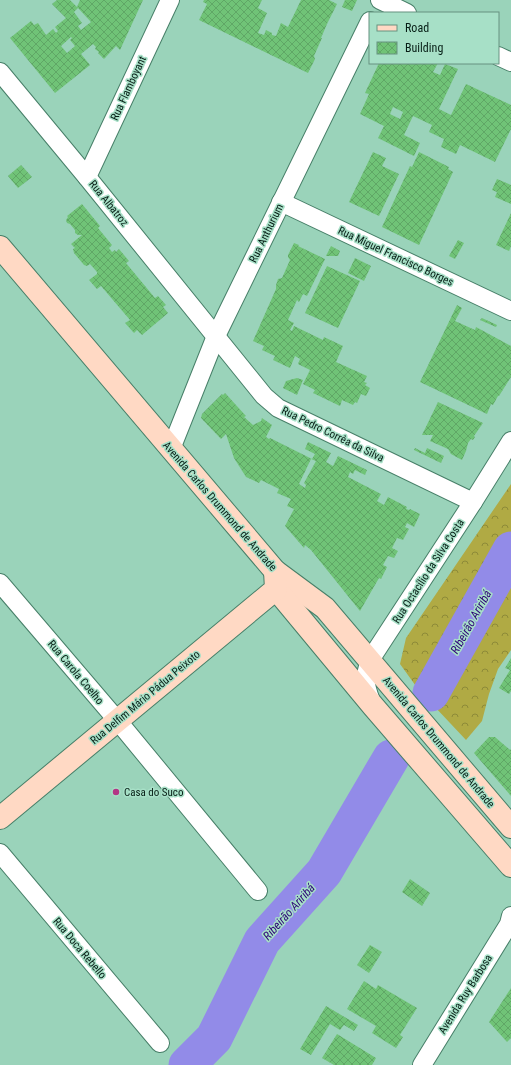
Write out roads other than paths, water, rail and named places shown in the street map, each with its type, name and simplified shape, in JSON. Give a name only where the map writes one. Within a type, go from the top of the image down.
[{"type":"main road","name":"Avenida Carlos Drummond de Andrade","points":[[0,247],[171,449],[276,580],[373,706],[511,866]]},
{"type":"main road","name":"Avenida Carlos Drummond de Andrade","points":[[276,580],[325,608],[511,827]]},
{"type":"main road","name":"Rua Delfim Mário Pádua Peixoto","points":[[0,818],[117,720],[276,580]]},
{"type":"street","name":"Rua Flamboyant","points":[[87,177],[170,0]]},
{"type":"street","points":[[374,12],[380,0],[405,12]]},
{"type":"street","name":"Rua Anthurium","points":[[171,449],[216,336],[369,22]]},
{"type":"street","points":[[499,56],[511,62]]},
{"type":"street","name":"Rua Albatroz","points":[[0,72],[216,336]]},
{"type":"street","name":"Rua Miguel Francisco Borges","points":[[281,202],[511,311]]},
{"type":"street","name":"Rua Pedro Corrêa da Silva","points":[[216,336],[264,396],[278,408],[473,502]]},
{"type":"street","name":"Rua Octacílio da Silva Costa","points":[[373,706],[366,689],[365,679],[370,660],[511,441]]},
{"type":"street","name":"Rua Carola Coelho","points":[[0,583],[117,720],[258,891]]},
{"type":"street","name":"Rua Doca Rebello","points":[[0,853],[160,1043]]},
{"type":"street","name":"Avenida Ruy Barbosa","points":[[422,1065],[510,921]]},
{"type":"waterway","name":"Ribeirão Ariribá","points":[[431,693],[511,550]]},
{"type":"waterway","name":"Ribeirão Ariribá","points":[[187,1065],[214,1038],[262,941],[324,872],[391,758]]},
{"type":"place","name":"Casa do Suco","points":[[116,792]]}]
